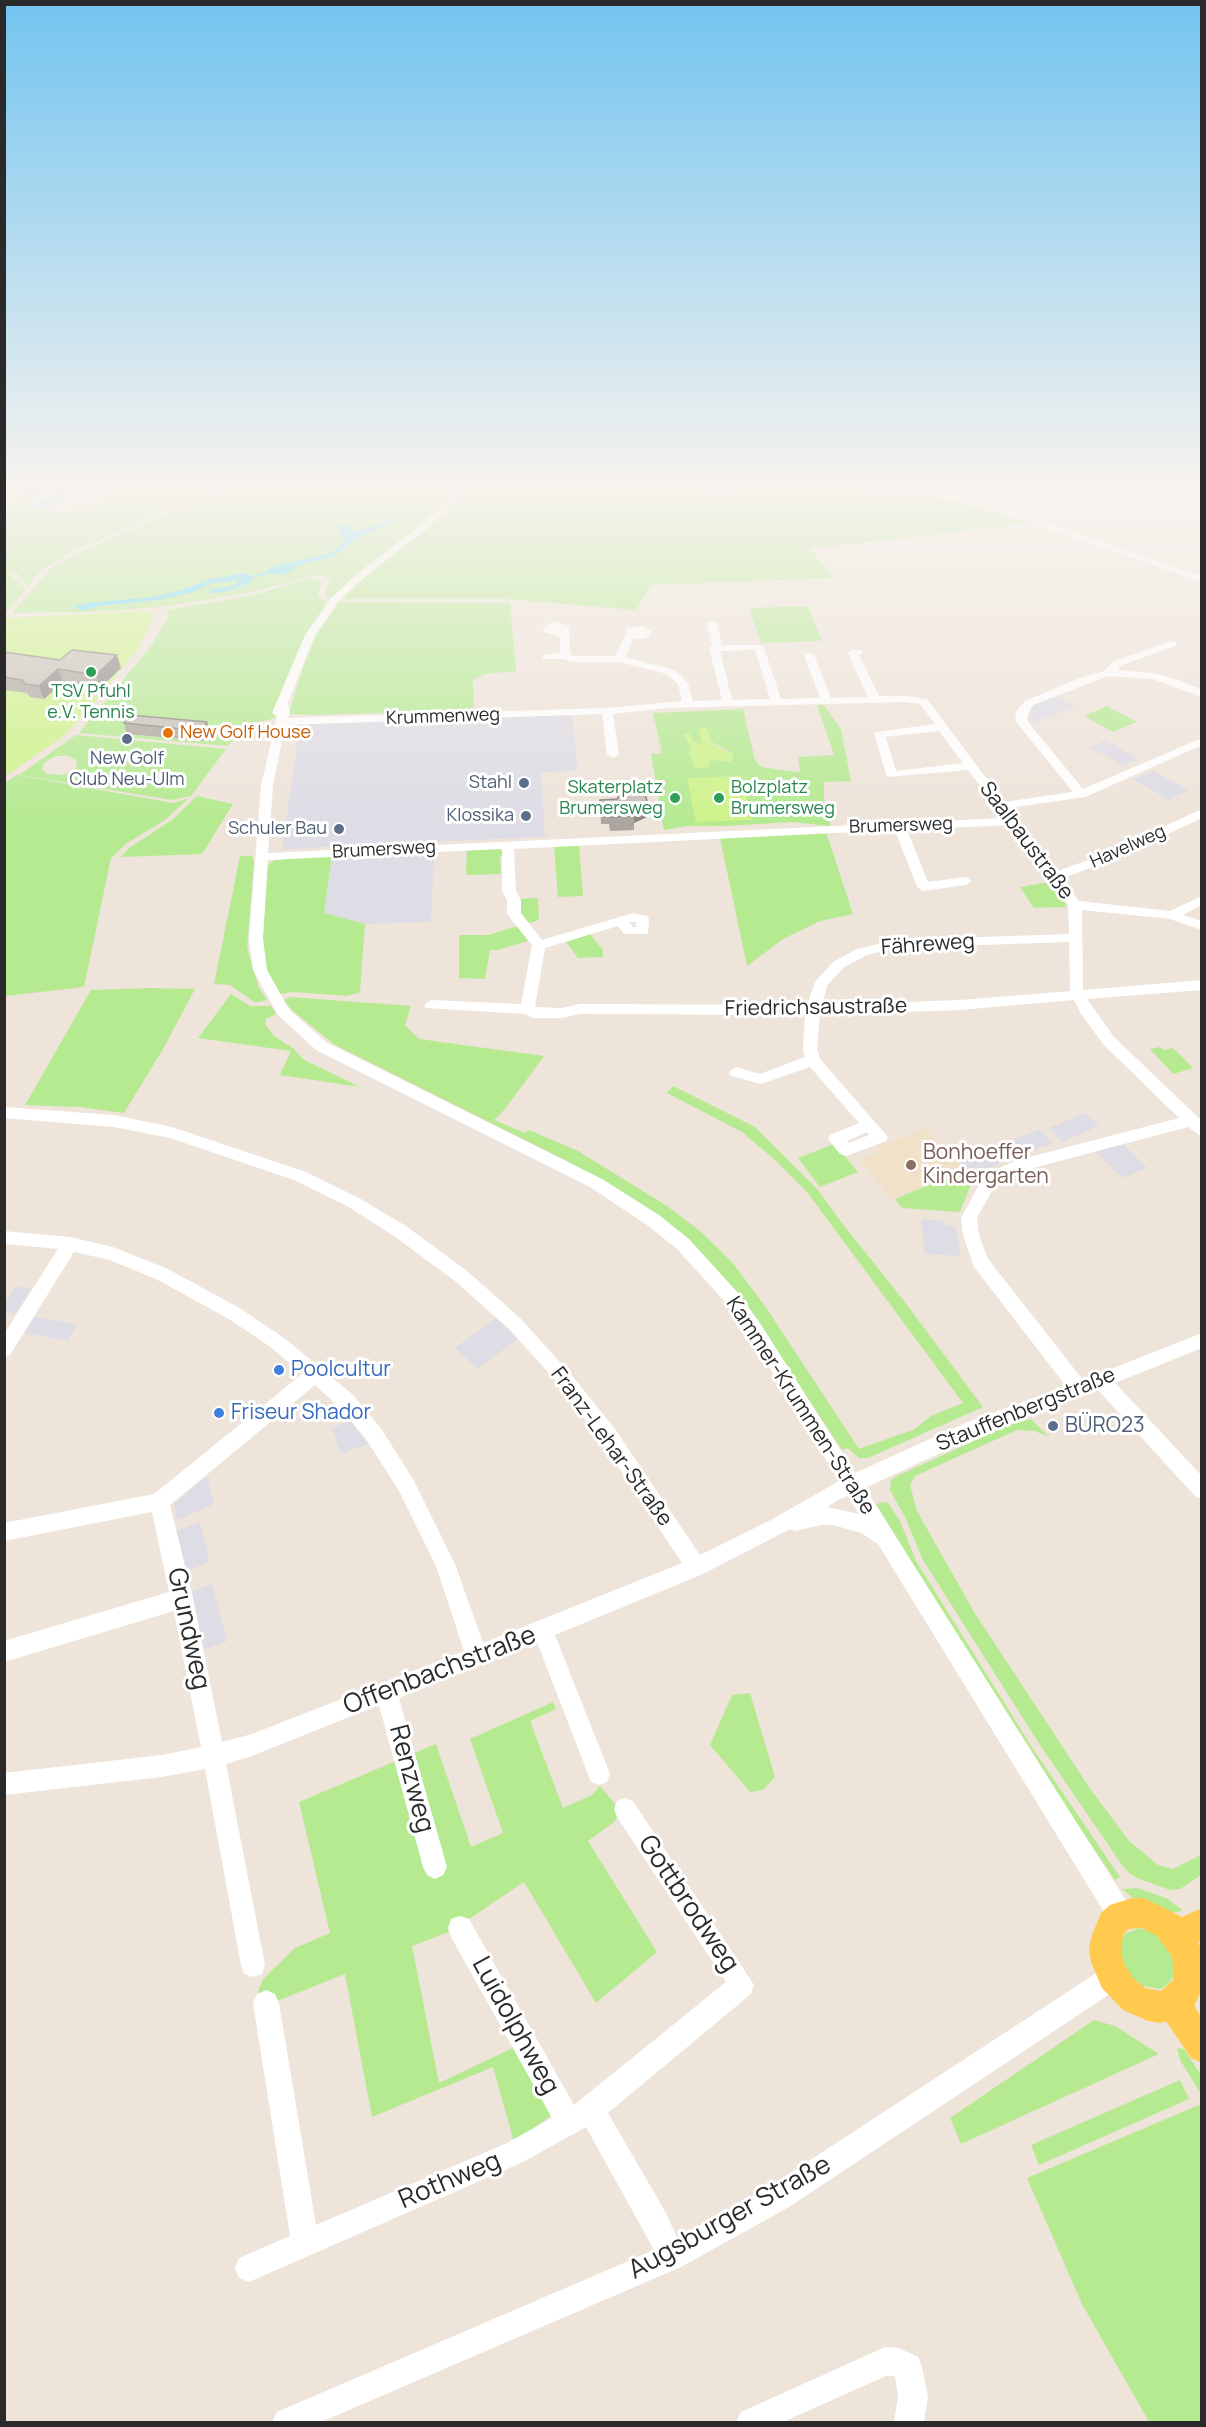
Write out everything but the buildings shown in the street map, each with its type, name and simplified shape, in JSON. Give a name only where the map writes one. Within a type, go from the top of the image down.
[{"type":"main road","points":[[1144,1913],[1168,1925],[1190,1930],[1186,1951],[1190,1967],[1189,1983],[1184,1995],[1173,2003],[1161,2007],[1134,1999],[1113,1977],[1105,1948],[1112,1924],[1121,1916],[1144,1913]]},
{"type":"main road","points":[[1173,2003],[1202,2047]]},
{"type":"street","name":"Kammer-Krummen-Straße","points":[[338,596],[310,635],[284,704],[284,714],[280,722],[267,786],[256,922],[257,956],[264,981],[283,1012],[321,1046],[596,1183],[634,1207],[683,1244],[733,1299],[753,1328],[1121,1916]]},
{"type":"street","points":[[712,623],[718,648]]},
{"type":"street","points":[[565,635],[565,656]]},
{"type":"street","points":[[619,658],[631,635]]},
{"type":"street","points":[[1081,794],[1027,728],[1021,717],[1023,710],[1038,698],[1112,670],[1118,663],[1172,644]]},
{"type":"street","points":[[728,704],[714,648],[759,647],[777,703]]},
{"type":"street","points":[[858,652],[853,652],[875,700]]},
{"type":"street","points":[[809,655],[827,702]]},
{"type":"street","points":[[547,657],[619,658],[671,672],[683,683],[688,705]]},
{"type":"street","points":[[1112,670],[1175,682],[1202,694]]},
{"type":"street","name":"Krummenweg","points":[[280,722],[607,711],[688,705],[905,699],[923,701]]},
{"type":"street","name":"Saalbaustraße","points":[[923,701],[1075,905],[1078,997]]},
{"type":"street","points":[[607,711],[613,755]]},
{"type":"street","points":[[942,727],[880,731],[888,762],[900,764],[904,774],[970,766]]},
{"type":"street","points":[[1000,806],[1081,794],[1202,741]]},
{"type":"street","points":[[1195,816],[1202,826]]},
{"type":"street","name":"Havelweg","points":[[1053,877],[1104,859],[1195,816]]},
{"type":"street","name":"Brumersweg","points":[[261,857],[1011,821]]},
{"type":"street","points":[[899,826],[919,874],[932,878],[937,886],[966,881]]},
{"type":"street","points":[[508,845],[509,891],[514,900],[514,914],[539,945],[527,1009]]},
{"type":"street","points":[[1179,917],[1202,900]]},
{"type":"street","points":[[1075,905],[1126,908],[1202,919]]},
{"type":"street","points":[[1179,917],[1202,926]]},
{"type":"street","points":[[539,945],[621,921]]},
{"type":"street","name":"Fähreweg","points":[[813,1060],[810,1049],[813,1010],[820,985],[838,964],[874,948],[912,943],[1075,938]]},
{"type":"street","name":"Friedrichsaustraße","points":[[431,1005],[527,1009],[534,1013],[561,1013],[580,1009],[813,1010],[960,1005],[1202,985]]},
{"type":"street","points":[[1078,997],[1109,1041],[1196,1126]]},
{"type":"street","points":[[736,1072],[761,1079],[813,1060],[870,1125]]},
{"type":"street","name":"Franz-Lehar-Straße","points":[[4,1112],[114,1121],[172,1133],[300,1176],[353,1202],[400,1231],[468,1282],[514,1323],[563,1377],[608,1435],[696,1567]]},
{"type":"street","points":[[1079,1389],[1010,1304],[980,1262],[971,1235],[971,1212],[988,1183],[1005,1171],[1114,1139],[1196,1126]]},
{"type":"street","points":[[4,1237],[70,1244],[113,1254],[162,1274],[235,1314],[278,1343],[345,1400],[373,1433],[406,1485],[445,1564],[477,1656]]},
{"type":"street","points":[[4,1350],[70,1244]]},
{"type":"street","name":"Stauffenbergstraße","points":[[852,1484],[972,1429],[1197,1348]]},
{"type":"street","points":[[4,1532],[159,1502],[315,1374]]},
{"type":"street","points":[[1101,1381],[1202,1490]]},
{"type":"street","name":"Offenbachstraße","points":[[4,1784],[152,1767],[214,1756],[252,1745],[696,1567],[778,1526],[852,1484]]},
{"type":"street","name":"Grundweg","points":[[159,1502],[183,1598],[253,1965]]},
{"type":"street","points":[[778,1526],[821,1516],[833,1516],[866,1525],[890,1544]]},
{"type":"street","points":[[4,1652],[183,1598]]},
{"type":"street","points":[[543,1630],[599,1774]]},
{"type":"street","name":"Renzweg","points":[[387,1691],[435,1867]]},
{"type":"street","name":"Gottbrodweg","points":[[580,2116],[742,1985],[625,1809]]},
{"type":"street","name":"Luidolphweg","points":[[460,1928],[580,2116],[656,2223],[671,2257]]},
{"type":"street","name":"Augsburger Straße","points":[[287,2422],[671,2257],[779,2197],[1113,1977]]},
{"type":"street","points":[[266,2003],[305,2243]]},
{"type":"street","name":"Rothweg","points":[[249,2268],[514,2153],[580,2116]]},
{"type":"street","points":[[751,2422],[885,2361],[899,2362],[908,2367],[913,2397],[909,2422]]},
{"type":"shaded area","points":[[1055,696],[1076,707],[1033,723],[1028,713],[1032,705]]},
{"type":"shaded area","points":[[572,714],[578,771],[541,772],[545,837],[282,850],[300,724]]},
{"type":"shaded area","points":[[1105,740],[1139,759],[1124,766],[1090,747]]},
{"type":"shaded area","points":[[1154,771],[1188,790],[1169,800],[1132,779]]},
{"type":"shaded area","points":[[434,850],[431,922],[365,924],[324,913],[332,855]]},
{"type":"shaded area","points":[[1085,1113],[1099,1126],[1062,1142],[1049,1128]]},
{"type":"shaded area","name":"Bonhoeffer Kindergarten","points":[[926,1128],[964,1170],[892,1199],[859,1160],[881,1152],[877,1147]]},
{"type":"shaded area","points":[[1040,1129],[1053,1143],[1014,1157],[1002,1144]]},
{"type":"shaded area","points":[[1122,1143],[1147,1168],[1122,1178],[1095,1151]]},
{"type":"shaded area","points":[[992,1147],[1006,1161],[972,1176],[958,1161]]},
{"type":"shaded area","points":[[921,1219],[945,1221],[946,1225],[956,1226],[960,1256],[925,1254]]},
{"type":"shaded area","points":[[16,1286],[31,1289],[15,1314],[5,1312],[5,1304]]},
{"type":"shaded area","points":[[35,1317],[77,1324],[68,1341],[25,1333]]},
{"type":"shaded area","points":[[496,1318],[518,1339],[477,1369],[455,1348]]},
{"type":"shaded area","points":[[350,1421],[368,1444],[341,1454],[332,1428]]},
{"type":"shaded area","points":[[207,1476],[214,1504],[177,1520],[174,1504]]},
{"type":"shaded area","points":[[200,1522],[210,1562],[186,1571],[176,1531]]},
{"type":"shaded area","points":[[212,1584],[227,1641],[204,1650],[190,1592]]},
{"type":"green space","points":[[5,596],[20,596],[5,613]]},
{"type":"green space","points":[[27,596],[226,596],[162,607],[93,612],[12,613]]},
{"type":"green space","name":"New Golf Club Neu-Ulm","points":[[247,596],[317,596],[328,602],[307,634],[291,669],[275,718],[243,726],[228,746],[79,733],[151,646],[168,617],[167,610]],"holes":[[[209,732],[203,741],[127,734]]]},
{"type":"green space","points":[[344,596],[644,596],[636,610],[506,599],[341,599]]},
{"type":"green space","points":[[339,602],[510,603],[516,671],[485,674],[473,680],[474,710],[289,714],[302,670],[316,635]]},
{"type":"green space","points":[[808,606],[822,641],[761,643],[749,608]]},
{"type":"green space","points":[[145,611],[155,615],[138,649],[105,690],[64,736],[5,776],[4,622],[7,618]]},
{"type":"green space","points":[[817,705],[824,705],[841,729],[851,781],[824,782],[824,803],[831,826],[791,822],[686,826],[664,830],[651,754],[662,753],[653,713],[743,709],[755,760],[761,767],[797,772],[800,771],[798,757],[834,755]],"holes":[[[693,741],[702,745],[712,742],[734,754],[709,760],[689,752]]]},
{"type":"green space","points":[[1107,706],[1137,722],[1113,732],[1084,716]]},
{"type":"green space","points":[[706,727],[712,742],[734,754],[731,762],[710,760],[708,768],[695,768],[689,752],[691,747],[683,735],[690,733],[693,741],[702,745],[699,728]]},
{"type":"green space","name":"New Golf Club Neu-Ulm","points":[[76,735],[226,749],[191,796],[172,800],[19,775]],"holes":[[[55,756],[69,756],[76,760],[77,767],[64,775],[46,774],[42,769],[44,763]],[[165,770],[178,773],[180,776],[178,780],[166,786],[152,784],[150,780],[152,776]]]},
{"type":"green space","points":[[17,775],[173,803],[189,798],[165,820],[127,843],[111,858],[84,987],[5,996],[5,783]]},
{"type":"green space","name":"Bolzplatz Brumersweg","points":[[741,776],[752,820],[696,822],[687,778]]},
{"type":"green space","points":[[197,796],[233,804],[202,854],[121,857],[129,848],[172,820]]},
{"type":"green space","points":[[826,832],[853,914],[820,921],[783,939],[747,966],[720,838]]},
{"type":"green space","points":[[579,845],[583,896],[558,897],[554,846]]},
{"type":"green space","points":[[499,848],[504,852],[504,856],[500,856],[501,874],[466,875],[467,849]]},
{"type":"green space","points":[[332,855],[324,913],[365,924],[360,992],[348,996],[292,992],[277,995],[268,977],[262,954],[265,867],[275,860]]},
{"type":"green space","points":[[240,856],[252,856],[254,861],[247,948],[259,988],[267,1000],[260,1002],[254,1002],[230,985],[214,984]]},
{"type":"green space","points":[[1050,882],[1066,907],[1034,908],[1020,887]]},
{"type":"green space","points":[[538,898],[539,920],[526,924],[518,915],[520,899]]},
{"type":"green space","points":[[517,926],[528,941],[498,950],[490,950],[485,979],[459,978],[459,935],[489,935]]},
{"type":"green space","points":[[590,934],[603,950],[603,957],[578,958],[566,942]]},
{"type":"green space","points":[[195,989],[163,1049],[124,1113],[79,1107],[25,1105],[91,990]]},
{"type":"green space","points":[[231,994],[250,1006],[271,1006],[276,1014],[266,1019],[265,1024],[274,1036],[294,1049],[304,1060],[360,1087],[280,1075],[291,1051],[198,1038]]},
{"type":"green space","points":[[290,997],[411,1006],[405,1025],[419,1039],[544,1056],[505,1109],[494,1120],[525,1133],[529,1130],[578,1151],[667,1206],[700,1231],[732,1262],[765,1306],[859,1449],[915,1429],[931,1416],[963,1403],[807,1192],[742,1132],[667,1093],[673,1086],[755,1127],[817,1189],[983,1407],[868,1458],[859,1458],[848,1448],[842,1450],[749,1310],[656,1215],[608,1183],[567,1161],[335,1045],[294,1012],[283,1000]]},
{"type":"green space","points":[[1160,1047],[1164,1050],[1173,1048],[1193,1068],[1173,1074],[1150,1049]]},
{"type":"green space","points":[[834,1144],[858,1172],[820,1187],[798,1158]]},
{"type":"green space","points":[[962,1171],[972,1182],[960,1212],[902,1208],[895,1199]]},
{"type":"green space","points":[[1031,1419],[1049,1437],[1035,1431],[1017,1430],[915,1476],[910,1485],[917,1511],[974,1612],[1089,1787],[1129,1841],[1158,1865],[1173,1869],[1201,1855],[1201,1875],[1180,1889],[1170,1890],[1137,1878],[1122,1865],[1040,1745],[923,1560],[906,1519],[890,1490],[891,1480],[897,1476],[1009,1425]]},
{"type":"green space","points":[[888,1503],[900,1521],[916,1561],[1033,1749],[1120,1877],[1115,1880],[1028,1751],[876,1504]]},
{"type":"green space","points":[[750,1693],[775,1777],[763,1790],[750,1792],[710,1745],[732,1695]]},
{"type":"green space","points":[[553,1702],[556,1709],[530,1721],[563,1808],[592,1795],[600,1786],[621,1811],[614,1822],[588,1841],[657,1952],[596,2003],[524,1882],[451,1931],[412,1946],[439,2083],[515,2047],[552,2115],[514,2142],[493,2067],[372,2117],[345,1974],[262,2007],[258,1992],[263,1979],[295,1948],[330,1933],[299,1802],[436,1744],[471,1847],[503,1833],[470,1739]]},
{"type":"green space","points":[[1138,1888],[1168,1899],[1183,1911],[1170,1913],[1134,1899],[1122,1889]]},
{"type":"green space","points":[[1139,1928],[1157,1934],[1170,1949],[1175,1968],[1173,1977],[1161,1989],[1142,1986],[1133,1980],[1120,1961],[1121,1941],[1125,1934]]},
{"type":"green space","points":[[1094,2020],[1115,2026],[1159,2054],[961,2144],[950,2118]]},
{"type":"green space","points":[[1177,2048],[1184,2049],[1201,2075],[1201,2094],[1180,2060]]},
{"type":"green space","points":[[1180,2080],[1189,2099],[1039,2165],[1031,2145]]},
{"type":"green space","points":[[1199,2105],[1202,2109],[1201,2422],[1149,2422],[1082,2304],[1027,2178]]},
{"type":"water","points":[[174,596],[98,606],[83,611],[74,607],[88,603]]},
{"type":"place","name":"TSV Pfuhl e.V. Tennis","points":[[91,672]]},
{"type":"place","name":"New Golf House","points":[[168,733]]},
{"type":"place","name":"New Golf Club Neu-Ulm","points":[[127,739]]},
{"type":"place","name":"Stahl","points":[[524,783]]},
{"type":"place","name":"Skaterplatz Brumersweg","points":[[675,798]]},
{"type":"place","name":"Bolzplatz Brumersweg","points":[[719,798]]},
{"type":"place","name":"Klossika","points":[[526,816]]},
{"type":"place","name":"Schuler Bau","points":[[339,829]]},
{"type":"place","name":"Bonhoeffer Kindergarten","points":[[911,1165]]},
{"type":"place","name":"Poolcultur","points":[[279,1370]]},
{"type":"place","name":"Friseur Shador","points":[[219,1413]]},
{"type":"place","name":"BÜRO23","points":[[1053,1426]]}]
